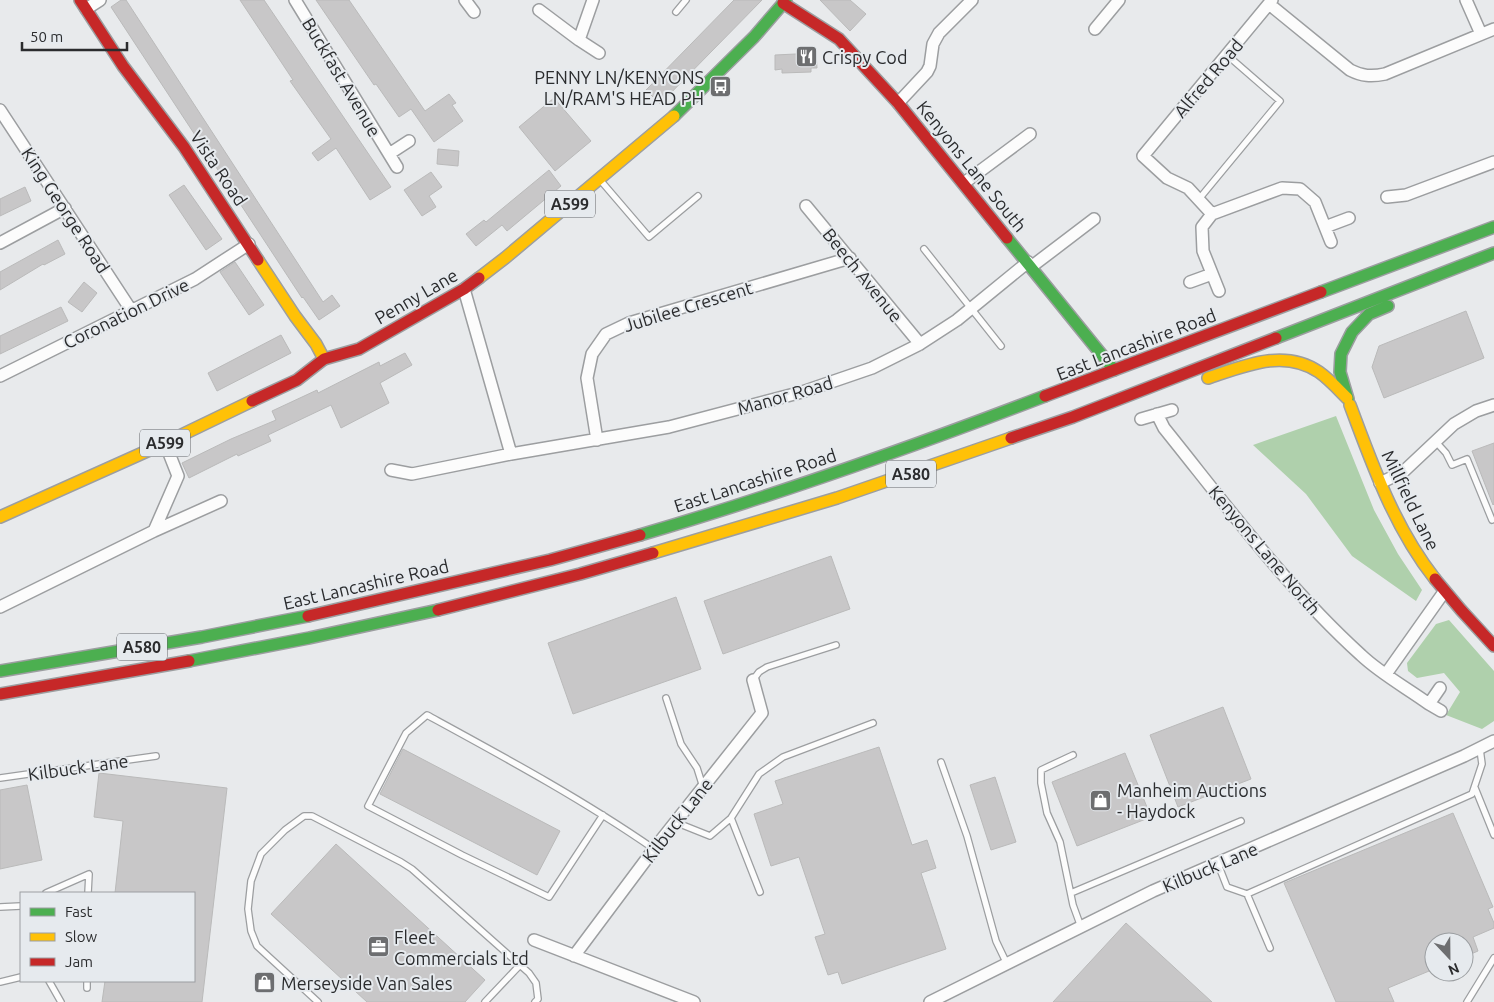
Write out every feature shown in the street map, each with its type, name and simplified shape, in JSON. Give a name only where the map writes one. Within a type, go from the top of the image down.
[{"type":"main road","name":"Kenyons Lane South","points":[[785,2],[839,39],[898,103],[1114,370]]},
{"type":"main road","name":"Penny Lane","points":[[0,517],[165,443],[297,380],[324,359],[359,349],[464,289],[505,258],[672,118],[754,37],[785,2]]},
{"type":"main road","name":"Vista Road","points":[[83,5],[123,66],[184,147],[316,344],[324,359]]},
{"type":"main road","name":"East Lancashire Road","points":[[0,671],[319,614],[550,560],[680,523],[920,442],[1494,227]]},
{"type":"main road","name":"Millfield Lane","points":[[1494,254],[1369,314],[1352,332],[1341,354],[1340,372],[1349,402],[1380,483],[1410,545],[1444,592],[1494,646]]},
{"type":"main road","name":"A580","points":[[0,694],[309,638],[580,574],[684,544],[837,498],[950,461],[1074,417],[1494,254]]},
{"type":"main road","points":[[1074,417],[1265,360],[1280,359],[1306,364],[1318,371],[1349,402]]},
{"type":"street","points":[[83,5],[100,0]]},
{"type":"street","name":"Buckfast Avenue","points":[[295,0],[397,166]]},
{"type":"street","points":[[465,0],[474,12]]},
{"type":"street","points":[[579,40],[593,0]]},
{"type":"street","points":[[898,103],[928,72],[933,44],[939,33],[972,0]]},
{"type":"street","points":[[1095,29],[1119,0]]},
{"type":"street","points":[[1466,0],[1481,34]]},
{"type":"street","points":[[1271,2],[1350,70],[1362,76],[1385,74],[1494,29]]},
{"type":"street","name":"Alfred Road","points":[[1198,199],[1188,188],[1167,178],[1143,156],[1271,2]]},
{"type":"street","points":[[539,10],[599,53]]},
{"type":"street","name":"King George Road","points":[[0,110],[131,310]]},
{"type":"street","points":[[964,183],[1030,134]]},
{"type":"street","name":"Buckfast Avenue","points":[[389,154],[409,141]]},
{"type":"street","points":[[1387,197],[1406,195],[1494,162]]},
{"type":"street","points":[[1219,291],[1203,252],[1202,227],[1212,214],[1282,188],[1300,189],[1315,202],[1331,242]]},
{"type":"street","points":[[1198,199],[1212,214]]},
{"type":"street","name":"Beech Avenue","points":[[806,206],[920,344]]},
{"type":"street","points":[[0,243],[65,208]]},
{"type":"street","name":"Manor Road","points":[[391,470],[412,474],[511,454],[669,427],[802,392],[872,368],[920,344],[941,331],[1094,218]]},
{"type":"street","points":[[1325,227],[1349,218]]},
{"type":"street","name":"Coronation Drive","points":[[0,376],[195,279],[249,244]]},
{"type":"street","name":"Jubilee Crescent","points":[[597,440],[587,378],[592,354],[606,334],[629,322],[850,258]]},
{"type":"street","points":[[1190,282],[1212,274]]},
{"type":"street","points":[[464,289],[511,454]]},
{"type":"street","points":[[1380,483],[1403,472],[1464,417],[1494,405]]},
{"type":"street","points":[[1141,419],[1172,410]]},
{"type":"street","name":"Kenyons Lane North","points":[[1157,414],[1164,428],[1270,558],[1331,626],[1362,656],[1441,711]]},
{"type":"street","points":[[154,531],[178,476],[165,443]]},
{"type":"street","points":[[0,607],[154,531],[221,501]]},
{"type":"street","points":[[1386,674],[1444,592]]},
{"type":"street","name":"Kilbuck Lane","points":[[574,956],[654,849],[762,713],[753,680]]},
{"type":"street","points":[[1430,704],[1440,688]]},
{"type":"street","name":"Kilbuck Lane","points":[[930,1002],[1153,891],[1494,741]]},
{"type":"street","points":[[534,940],[694,1002]]},
{"type":"lane","points":[[676,12],[686,0]]},
{"type":"lane","points":[[1198,199],[1280,101],[1227,55]]},
{"type":"lane","points":[[599,179],[649,236],[698,196]]},
{"type":"lane","points":[[924,250],[1001,346]]},
{"type":"lane","points":[[1436,442],[1452,465],[1467,459],[1492,520]]},
{"type":"lane","points":[[753,680],[759,672],[767,667],[836,645]]},
{"type":"lane","points":[[666,698],[681,744],[697,768],[703,788]]},
{"type":"lane","points":[[603,815],[549,898],[368,806],[406,732],[427,715],[564,791],[603,815],[654,849]]},
{"type":"lane","points":[[675,822],[710,836],[732,818],[759,774],[783,757],[874,723]]},
{"type":"lane","points":[[1218,864],[1226,887],[1247,894],[1472,794],[1482,764],[1480,748]]},
{"type":"lane","points":[[1073,755],[1041,770],[1041,782],[1047,813],[1060,842],[1080,927]]},
{"type":"lane","name":"Kilbuck Lane","points":[[0,778],[156,756]]},
{"type":"lane","points":[[941,762],[967,836],[996,941],[1006,964]]},
{"type":"lane","points":[[1475,788],[1494,835]]},
{"type":"lane","points":[[318,1002],[257,946],[251,931],[248,909],[251,881],[261,854],[285,830],[304,816],[312,816],[412,869],[520,965],[536,983],[538,999],[535,1002]]},
{"type":"lane","points":[[732,818],[760,892]]},
{"type":"lane","points":[[1071,893],[1241,821]]},
{"type":"lane","points":[[48,892],[89,874],[88,892]]},
{"type":"lane","points":[[1247,894],[1270,948]]},
{"type":"lane","points":[[0,907],[20,906]]},
{"type":"lane","points":[[1467,1002],[1494,958]]},
{"type":"lane","points":[[485,1002],[520,965]]},
{"type":"lane","points":[[0,982],[20,976]]},
{"type":"lane","points":[[50,982],[61,1002]]},
{"type":"green space","points":[[1336,416],[1374,510],[1398,554],[1422,590],[1416,601],[1352,556],[1306,494],[1253,445]]},
{"type":"green space","points":[[1449,620],[1494,671],[1494,721],[1482,729],[1446,715],[1460,692],[1444,673],[1417,678],[1408,671],[1407,663],[1436,624]]},
{"type":"building","points":[[121,0],[126,0],[323,302],[332,295],[340,306],[319,320],[302,298],[111,7]]},
{"type":"building","points":[[240,0],[264,0],[391,187],[370,200],[336,148],[318,161],[312,153],[331,139],[290,81],[293,80]]},
{"type":"building","points":[[316,0],[349,0],[425,111],[449,94],[456,103],[452,105],[463,121],[434,142],[411,109],[399,117],[376,84],[374,85]]},
{"type":"building","points":[[734,0],[762,0],[660,104],[646,90]]},
{"type":"building","points":[[820,0],[850,0],[866,14],[850,31]]},
{"type":"building","points":[[816,53],[817,68],[811,68],[811,72],[782,73],[782,69],[775,70],[775,55]]},
{"type":"building","points":[[554,98],[591,141],[555,171],[519,127]]},
{"type":"building","points":[[438,149],[459,151],[458,166],[437,164]]},
{"type":"building","points":[[549,170],[561,186],[507,231],[502,225],[476,246],[466,234],[484,220],[486,222]]},
{"type":"building","points":[[431,172],[442,187],[429,196],[436,207],[422,216],[404,190]]},
{"type":"building","points":[[184,185],[222,239],[206,250],[169,195]]},
{"type":"building","points":[[25,187],[31,201],[0,216],[0,199]]},
{"type":"building","points":[[58,240],[65,254],[43,264],[0,290],[0,272]]},
{"type":"building","points":[[235,262],[264,305],[249,315],[220,272]]},
{"type":"building","points":[[84,282],[97,293],[82,312],[68,302]]},
{"type":"building","points":[[61,307],[68,321],[0,354],[0,336]]},
{"type":"building","points":[[1466,311],[1484,358],[1384,398],[1372,367],[1379,346]]},
{"type":"building","points":[[281,335],[291,353],[217,391],[208,373]]},
{"type":"building","points":[[405,353],[412,365],[380,383],[389,403],[341,428],[331,405],[268,435],[271,441],[238,456],[237,454],[189,478],[182,463],[276,420],[272,411],[317,390],[318,393],[379,362],[380,366]]},
{"type":"building","points":[[1494,443],[1494,504],[1493,505],[1472,451]]},
{"type":"building","points":[[831,556],[850,609],[723,654],[704,601]]},
{"type":"building","points":[[676,597],[701,669],[573,714],[548,643]]},
{"type":"building","points":[[1223,707],[1251,779],[1178,807],[1150,735]]},
{"type":"building","points":[[879,747],[912,845],[927,840],[936,868],[921,873],[946,949],[842,984],[838,972],[828,975],[815,937],[825,934],[799,857],[771,866],[754,814],[783,804],[775,781]]},
{"type":"building","points":[[403,749],[560,831],[537,875],[380,794]]},
{"type":"building","name":"Manheim Auctions - Haydock","points":[[1125,753],[1151,817],[1077,846],[1052,782]]},
{"type":"building","points":[[99,773],[227,788],[202,1002],[102,1002],[105,982],[195,982],[195,892],[115,892],[123,821],[94,817]]},
{"type":"building","points":[[995,777],[1016,842],[991,850],[970,785]]},
{"type":"building","points":[[27,785],[42,860],[0,869],[0,790]]},
{"type":"building","points":[[1453,813],[1493,907],[1488,909],[1494,923],[1494,928],[1474,937],[1474,932],[1424,932],[1424,973],[1388,988],[1394,1002],[1336,1002],[1284,883]]},
{"type":"building","name":"Fleet Commercials Ltd","points":[[336,844],[485,980],[465,1002],[367,1002],[271,914]]},
{"type":"building","points":[[1126,923],[1212,1002],[1053,1002]]},
{"type":"building","points":[[1474,940],[1478,951],[1474,953]]},
{"type":"traffic: fast","points":[[674,116],[754,37],[786,0]]},
{"type":"traffic: fast","points":[[1321,292],[1494,227]]},
{"type":"traffic: fast","points":[[1007,238],[1114,370]]},
{"type":"traffic: fast","points":[[1276,338],[1494,253]]},
{"type":"traffic: fast","points":[[1348,399],[1340,372],[1341,354],[1352,332],[1369,314],[1388,306]]},
{"type":"traffic: fast","points":[[640,535],[844,470],[1045,396]]},
{"type":"traffic: fast","points":[[189,661],[309,638],[438,610]]},
{"type":"traffic: fast","points":[[0,671],[202,637],[308,616]]},
{"type":"traffic: slow","points":[[479,278],[674,116]]},
{"type":"traffic: slow","points":[[258,260],[316,344],[324,359]]},
{"type":"traffic: slow","points":[[1208,378],[1250,364],[1278,360],[1292,361],[1306,365],[1319,372],[1347,398]]},
{"type":"traffic: slow","points":[[0,517],[165,443],[252,401]]},
{"type":"traffic: slow","points":[[1350,405],[1376,473],[1396,517],[1435,579]]},
{"type":"traffic: slow","points":[[653,553],[837,498],[1011,438]]},
{"type":"traffic: jam","points":[[80,0],[123,66],[184,147],[258,260]]},
{"type":"traffic: jam","points":[[783,3],[839,39],[898,103],[1007,238]]},
{"type":"traffic: jam","points":[[252,401],[297,380],[324,359],[359,349],[464,289],[479,278]]},
{"type":"traffic: jam","points":[[1045,396],[1321,292]]},
{"type":"traffic: jam","points":[[1011,438],[1073,417],[1276,338]]},
{"type":"traffic: jam","points":[[308,616],[550,560],[640,535]]},
{"type":"traffic: jam","points":[[438,610],[580,574],[653,553]]},
{"type":"traffic: jam","points":[[1435,579],[1494,646]]},
{"type":"traffic: jam","points":[[0,694],[189,661]]},
{"type":"place","name":"Crispy Cod","points":[[806,57]]},
{"type":"place","name":"PENNY LN/KENYONS LN/RAM'S HEAD PH","points":[[720,87]]},
{"type":"place","name":"Manheim Auctions - Haydock","points":[[1101,800]]},
{"type":"place","name":"Fleet Commercials Ltd","points":[[378,947]]},
{"type":"place","name":"Merseyside Van Sales","points":[[265,983]]}]
